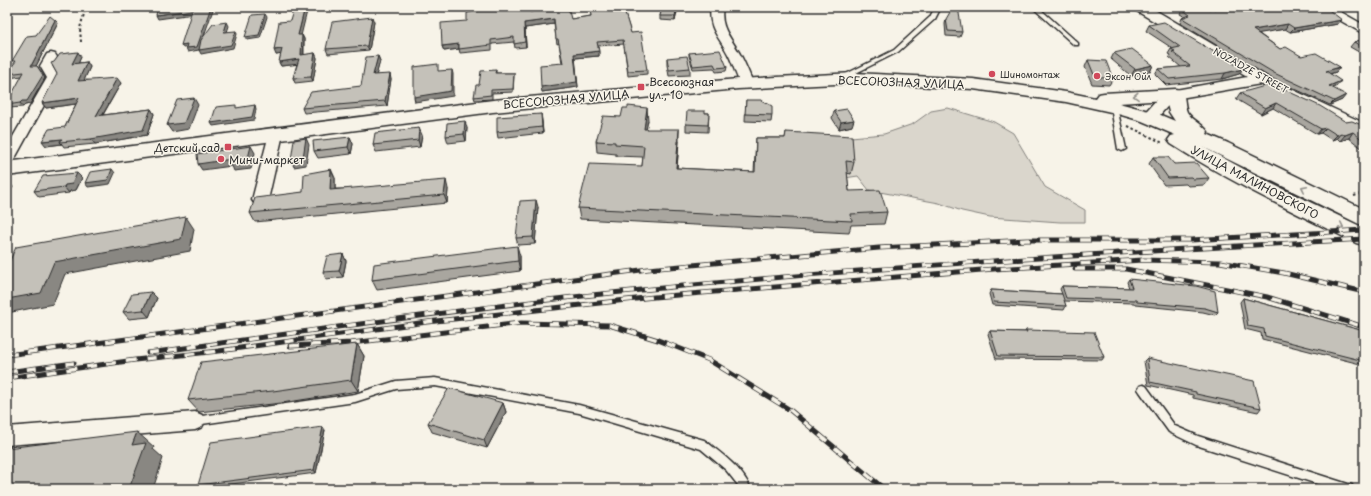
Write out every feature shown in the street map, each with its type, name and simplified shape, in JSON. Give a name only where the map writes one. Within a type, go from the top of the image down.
[{"type":"highway","name":"ВСЕСОЮЗНАЯ УЛИЦА","points":[[7,169],[493,106],[747,83],[854,78],[973,84],[1066,96],[1149,117]]},
{"type":"highway","points":[[1066,96],[1104,98],[1175,94],[1177,113],[1184,120],[1222,147]]},
{"type":"highway","name":"УЛИЦА МАЛИНОВСКОГО","points":[[1149,117],[1222,147],[1364,218]]},
{"type":"highway","name":"УЛИЦА МАЛИНОВСКОГО","points":[[1149,117],[1181,142],[1207,158],[1257,185],[1364,237]]},
{"type":"street","points":[[717,7],[714,16],[720,32],[734,53],[747,83]]},
{"type":"street","name":"NOZADZE STREET","points":[[1140,7],[1261,79],[1364,128]]},
{"type":"street","points":[[1324,7],[1364,30]]},
{"type":"street","points":[[7,160],[53,78],[46,66],[51,58]]},
{"type":"street","points":[[1149,117],[1163,102],[1175,94],[1261,79]]},
{"type":"street","points":[[260,200],[276,134]]},
{"type":"street","points":[[7,436],[195,421]]},
{"type":"lane","points":[[839,79],[896,51],[934,18],[938,7]]},
{"type":"lane","points":[[1035,7],[1076,44]]},
{"type":"lane","points":[[1114,107],[1122,149]]},
{"type":"lane","points":[[195,421],[356,398],[396,385],[435,382],[579,409],[704,445],[730,467],[742,481],[746,489]]},
{"type":"lane","points":[[1143,389],[1172,429],[1196,440],[1348,489]]},
{"type":"path","points":[[81,42],[80,28],[86,7]]},
{"type":"shaded area","points":[[948,108],[994,122],[1013,133],[1045,187],[1085,210],[1085,222],[1060,222],[990,217],[962,211],[939,203],[869,190],[858,176],[818,182],[851,137],[884,134],[913,124],[931,111]]},
{"type":"building","points":[[158,7],[211,7],[197,47],[186,48],[187,44],[181,45],[192,10],[156,15]]},
{"type":"building","points":[[294,7],[305,7],[298,35],[302,35],[301,55],[315,53],[311,77],[293,78],[299,59],[279,62],[282,49],[274,50],[279,22],[290,21]]},
{"type":"building","points":[[529,7],[530,12],[558,8],[557,7],[568,7],[571,19],[591,16],[590,7],[623,7],[631,33],[641,32],[647,70],[628,71],[623,40],[597,42],[599,51],[574,54],[577,82],[541,87],[540,65],[563,63],[558,39],[556,39],[554,19],[524,23],[525,42],[514,44],[514,37],[491,40],[491,45],[459,49],[459,44],[442,46],[441,23],[467,21],[467,13],[475,11]]},
{"type":"building","points":[[662,7],[677,7],[675,16],[660,16]]},
{"type":"building","points":[[953,7],[958,7],[962,32],[948,31],[946,19]]},
{"type":"building","points":[[1253,7],[1325,7],[1342,20],[1294,28],[1288,24],[1253,30],[1280,49],[1286,47],[1301,56],[1316,53],[1340,67],[1326,71],[1341,81],[1329,86],[1346,95],[1334,101],[1274,73],[1182,18],[1190,15],[1182,9],[1255,9]]},
{"type":"building","points":[[265,14],[259,35],[245,37],[252,15]]},
{"type":"building","points":[[50,16],[55,20],[31,66],[37,66],[43,75],[27,101],[7,105],[24,72],[7,74],[16,61],[12,61],[27,36],[36,35]]},
{"type":"building","points":[[372,17],[367,46],[326,49],[332,22]]},
{"type":"building","points":[[227,22],[224,32],[236,31],[231,45],[199,50],[201,40],[213,24]]},
{"type":"building","points":[[1164,22],[1243,69],[1225,73],[1169,79],[1158,69],[1190,66],[1172,52],[1175,51],[1171,49],[1180,47],[1149,25]]},
{"type":"building","points":[[1364,39],[1364,48],[1354,42]]},
{"type":"building","points":[[1132,49],[1153,65],[1135,69],[1114,53]]},
{"type":"building","points":[[720,50],[727,67],[716,68],[714,64],[693,66],[689,53]]},
{"type":"building","points":[[78,52],[72,64],[87,62],[78,81],[117,78],[96,116],[151,109],[143,130],[91,139],[60,142],[62,139],[42,141],[49,129],[65,127],[79,98],[42,103],[57,74],[51,63],[54,62],[60,54]]},
{"type":"building","points":[[378,56],[373,75],[390,74],[385,101],[302,108],[311,92],[361,86],[366,57]]},
{"type":"building","points":[[687,56],[690,68],[669,70],[667,58]]},
{"type":"building","points":[[1088,60],[1106,61],[1113,79],[1095,77]]},
{"type":"building","points":[[438,64],[438,71],[452,70],[451,91],[414,97],[414,67]]},
{"type":"building","points":[[496,70],[495,73],[514,73],[513,89],[491,90],[491,95],[474,97],[476,85],[479,85],[481,71]]},
{"type":"building","points":[[1272,84],[1320,106],[1346,122],[1352,121],[1364,126],[1364,141],[1353,132],[1345,135],[1341,133],[1337,135],[1326,128],[1321,129],[1276,103],[1265,108],[1240,93]]},
{"type":"building","points":[[194,98],[184,123],[167,125],[177,100]]},
{"type":"building","points":[[746,100],[761,100],[772,106],[772,115],[745,114]]},
{"type":"building","points":[[236,105],[236,108],[255,105],[252,117],[211,123],[216,107]]},
{"type":"building","points":[[628,106],[647,108],[644,129],[679,129],[676,168],[755,172],[756,138],[785,138],[786,132],[852,136],[854,162],[846,161],[849,191],[880,190],[887,212],[851,214],[852,221],[578,208],[589,164],[642,166],[644,146],[596,141],[603,116],[621,117],[623,108],[628,108]]},
{"type":"building","points":[[847,109],[854,120],[841,122],[834,111]]},
{"type":"building","points":[[687,111],[705,111],[705,113],[709,113],[708,125],[686,124]]},
{"type":"building","points":[[541,114],[542,127],[497,132],[497,117]]},
{"type":"building","points":[[465,121],[464,134],[446,136],[447,123]]},
{"type":"building","points":[[419,128],[418,140],[373,145],[375,133]]},
{"type":"building","points":[[350,137],[348,147],[314,151],[313,141]]},
{"type":"building","points":[[306,138],[303,158],[291,160],[294,140]]},
{"type":"building","points":[[251,146],[247,162],[230,164],[232,159],[198,164],[197,154]]},
{"type":"building","points":[[1153,157],[1168,157],[1174,164],[1196,163],[1209,178],[1168,178]]},
{"type":"building","points":[[112,169],[108,180],[85,183],[90,172]]},
{"type":"building","points":[[331,169],[330,190],[446,180],[444,195],[250,213],[255,198],[303,192],[304,174]]},
{"type":"building","points":[[77,173],[72,184],[65,185],[64,187],[34,191],[43,176]]},
{"type":"building","points":[[536,200],[533,237],[516,238],[520,201]]},
{"type":"building","points":[[186,217],[181,239],[54,262],[41,293],[7,299],[7,267],[16,247]]},
{"type":"building","points":[[517,246],[518,261],[372,280],[374,264]]},
{"type":"building","points":[[343,254],[339,271],[323,272],[327,256]]},
{"type":"building","points":[[1129,279],[1196,286],[1215,291],[1218,312],[1205,308],[1137,302],[1136,300],[1066,298],[1062,286],[1132,288]]},
{"type":"building","points":[[991,290],[1062,294],[1066,306],[994,302]]},
{"type":"building","points":[[151,292],[143,310],[123,312],[132,294]]},
{"type":"building","points":[[1243,298],[1364,331],[1364,361],[1265,336],[1264,329],[1248,326]]},
{"type":"building","points":[[1026,330],[1094,332],[1104,357],[998,356],[990,331],[1027,332]]},
{"type":"building","points":[[357,344],[351,380],[273,391],[188,400],[201,362]]},
{"type":"building","points":[[1147,358],[1254,381],[1261,408],[1150,382]]},
{"type":"building","points":[[449,388],[503,403],[484,440],[428,423]]},
{"type":"building","points":[[323,427],[314,470],[198,485],[211,442]]},
{"type":"building","points":[[137,432],[132,445],[146,443],[129,489],[7,489],[7,448]]},
{"type":"railway","points":[[7,355],[648,269],[879,248],[1027,240],[1191,240],[1364,230]]},
{"type":"railway","points":[[148,353],[481,308],[688,285],[978,262],[1364,239]]},
{"type":"railway","points":[[7,378],[135,360],[219,351],[427,322],[654,297],[994,269],[1143,260],[1220,262],[1284,273],[1364,292]]},
{"type":"railway","points":[[1075,269],[1126,269],[1267,297],[1364,327]]},
{"type":"railway","points":[[290,346],[351,343],[521,323],[609,325],[658,340],[709,360],[790,410],[884,489]]},
{"type":"railway","points":[[7,372],[74,363]]},
{"type":"place","name":"Шиномонтаж","points":[[992,74]]},
{"type":"place","name":"Эксон Ойл","points":[[1097,76]]},
{"type":"place","name":"Всесоюзная ул., 10","points":[[641,87]]},
{"type":"place","name":"Детский сад","points":[[228,147]]},
{"type":"place","name":"Мини-маркет","points":[[221,159]]}]
